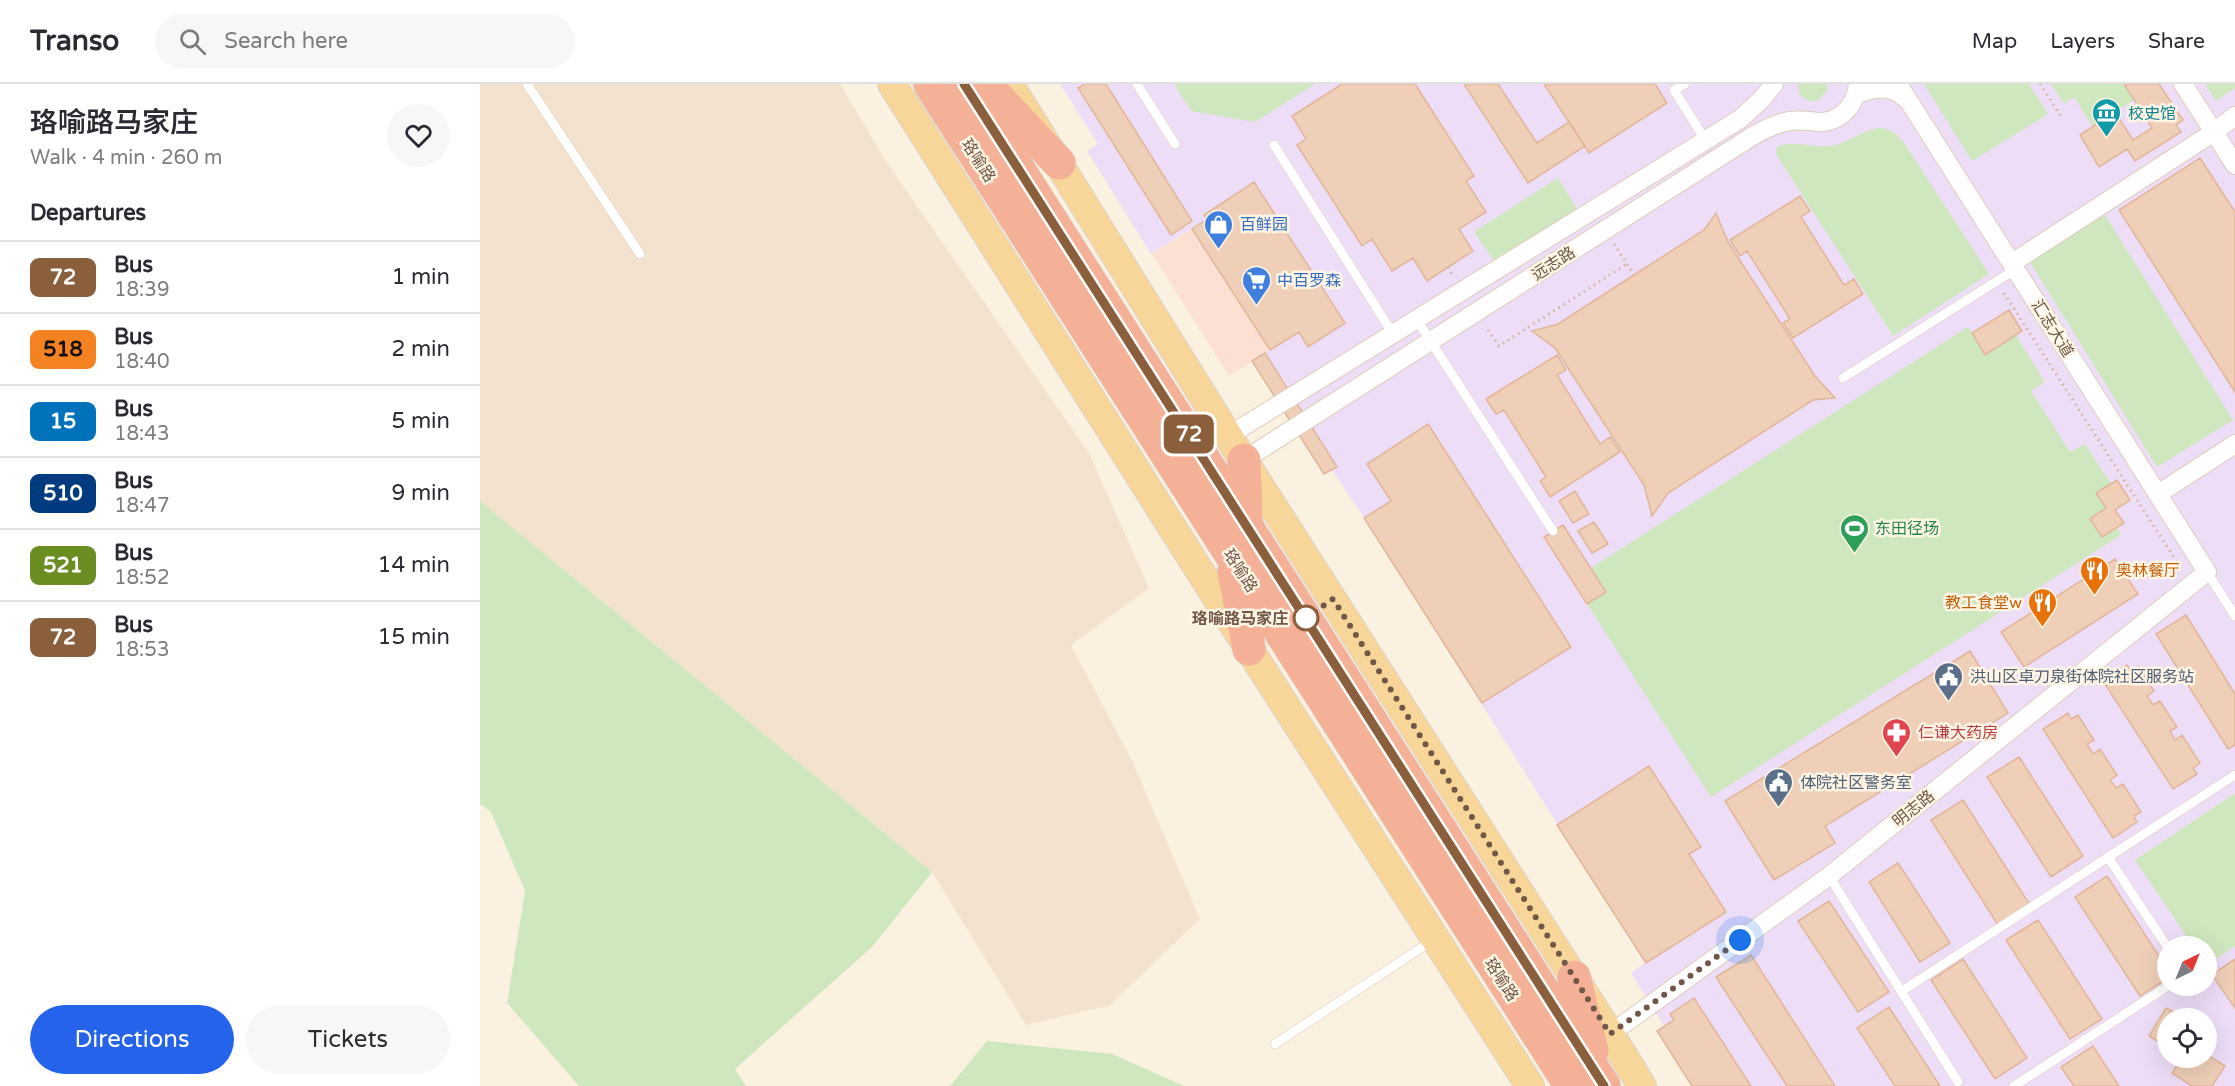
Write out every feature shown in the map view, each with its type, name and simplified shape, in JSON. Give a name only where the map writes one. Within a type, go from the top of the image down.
[{"type":"highway","name":"珞喻路","points":[[930,84],[1230,552],[1591,1083]]},
{"type":"highway","name":"珞喻路","points":[[964,84],[1246,523],[1591,1083]]},
{"type":"highway","points":[[985,84],[1059,163]]},
{"type":"highway","points":[[1236,448],[1246,523]]},
{"type":"highway","points":[[1230,552],[1249,649]]},
{"type":"highway","points":[[1574,977],[1591,1083]]},
{"type":"main road","points":[[892,84],[1249,649],[1530,1086]]},
{"type":"main road","points":[[1009,84],[1236,448],[1642,1086]]},
{"type":"street","name":"远志路","points":[[1236,448],[1393,334],[1706,141],[1749,112],[1774,84]]},
{"type":"street","name":"汇志大道","points":[[1898,84],[2207,572]]},
{"type":"street","points":[[2183,84],[2235,165]]},
{"type":"street","points":[[1857,89],[1888,88],[1898,91],[1911,105]]},
{"type":"street","name":"远志路","points":[[1236,448],[1431,341],[1763,130],[1791,120],[1831,120],[1845,112],[1857,89]]},
{"type":"street","points":[[2014,266],[2235,116]]},
{"type":"street","points":[[2158,494],[2235,444]]},
{"type":"street","name":"明志路","points":[[1610,1034],[1829,876],[2207,572]]},
{"type":"lane","points":[[527,84],[640,254]]},
{"type":"lane","points":[[1137,84],[1175,144]]},
{"type":"lane","points":[[1685,84],[1674,90],[1706,141]]},
{"type":"lane","points":[[1274,145],[1393,334]]},
{"type":"lane","points":[[1843,378],[1997,281],[2014,266]]},
{"type":"lane","points":[[1417,320],[1553,531]]},
{"type":"lane","points":[[2207,572],[2235,616]]},
{"type":"lane","points":[[1902,991],[2235,775]]},
{"type":"lane","points":[[2108,857],[2160,936]]},
{"type":"lane","points":[[1829,876],[1958,1082]]},
{"type":"lane","points":[[1275,1044],[1436,938]]},
{"type":"lane","points":[[2014,1086],[2157,994]]},
{"type":"path","points":[[2040,84],[2063,119]]},
{"type":"path","points":[[1606,230],[1634,275]]},
{"type":"path","points":[[1488,330],[1499,346],[1627,264]]},
{"type":"path","points":[[1448,267],[1456,280]]},
{"type":"path","points":[[1997,281],[2191,584]]},
{"type":"shaded area","points":[[480,84],[840,84],[887,163],[1089,453],[1149,588],[1071,645],[1132,761],[1200,919],[1110,1005],[1026,1025],[932,872],[480,501]]},
{"type":"shaded area","points":[[1060,84],[2235,84],[2235,1086],[1751,1086],[1694,999],[1670,1014],[1674,1020],[1664,1026],[1631,973],[1645,963],[1364,518],[1332,470],[1324,474],[1252,361],[1299,332],[1308,346],[1345,323],[1254,182],[1204,214],[1207,219],[1151,254],[1087,151],[1098,144]]},
{"type":"shaded area","points":[[1254,182],[1345,323],[1308,347],[1298,332],[1229,376],[1152,254],[1206,220],[1204,215]]},
{"type":"green space","points":[[1174,84],[1315,84],[1255,122],[1191,111]]},
{"type":"green space","points":[[1798,84],[1827,84],[1827,91],[1817,101],[1808,101],[1800,95]]},
{"type":"green space","points":[[1924,84],[2029,84],[2048,114],[1972,161]]},
{"type":"green space","points":[[2051,84],[2124,84],[2134,100],[2093,127],[2074,97],[2064,104]]},
{"type":"green space","points":[[2205,84],[2235,84],[2235,88],[2216,101]]},
{"type":"green space","points":[[1883,128],[1894,132],[1905,144],[1989,274],[1893,336],[1776,154],[1777,147],[1782,145],[1836,145],[1869,131]]},
{"type":"green space","points":[[1558,178],[1577,209],[1494,261],[1474,232]]},
{"type":"green space","points":[[2105,215],[2233,420],[2157,467],[2030,262]]},
{"type":"green space","name":"东田径场","points":[[1968,327],[1985,354],[2016,335],[2045,382],[2031,391],[2070,452],[2085,444],[2111,484],[2096,493],[2106,508],[2090,519],[2102,537],[2117,528],[2121,535],[1711,797],[1587,604],[1606,592],[1591,568]]},
{"type":"green space","points":[[480,501],[932,872],[872,947],[735,1069],[746,1086],[579,1086],[507,1003],[525,891],[491,812],[480,804]]},
{"type":"green space","points":[[2235,793],[2235,946],[2217,958],[2217,936],[2186,936],[2135,860]]},
{"type":"green space","points":[[987,1041],[1112,1054],[1184,1086],[950,1086]]},
{"type":"building","points":[[1085,84],[1106,84],[1192,221],[1171,235],[1078,88]]},
{"type":"building","points":[[1342,84],[1415,84],[1474,176],[1466,181],[1486,212],[1459,229],[1473,251],[1427,281],[1413,258],[1392,271],[1372,239],[1362,246],[1297,145],[1306,139],[1292,116]]},
{"type":"building","points":[[1464,84],[1498,84],[1537,143],[1569,122],[1585,146],[1528,183]]},
{"type":"building","points":[[1544,84],[1655,84],[1667,103],[1589,153]]},
{"type":"building","points":[[2124,84],[2159,84],[2183,120],[2176,125],[2181,132],[2135,161],[2127,149],[2099,167],[2080,135],[2115,112],[2133,140],[2152,128]]},
{"type":"building","points":[[2200,158],[2235,212],[2235,392],[2119,210]]},
{"type":"building","points":[[1254,182],[1345,323],[1308,347],[1299,332],[1270,350],[1192,229],[1207,219],[1204,215]]},
{"type":"building","points":[[1800,196],[1810,211],[1801,217],[1844,285],[1854,279],[1863,294],[1793,338],[1783,323],[1790,319],[1747,251],[1740,256],[1730,240]]},
{"type":"building","points":[[1716,213],[1728,242],[1815,376],[1835,398],[1813,400],[1668,493],[1652,516],[1644,485],[1555,348],[1532,331],[1558,324],[1704,230]]},
{"type":"building","points":[[2009,310],[2022,331],[1985,355],[1972,333]]},
{"type":"building","points":[[1265,353],[1337,467],[1324,474],[1252,361]]},
{"type":"building","points":[[1557,355],[1566,370],[1557,375],[1600,444],[1610,437],[1620,452],[1550,497],[1540,481],[1546,477],[1504,410],[1496,414],[1486,399]]},
{"type":"building","points":[[1428,424],[1571,647],[1482,703],[1364,518],[1391,501],[1367,464]]},
{"type":"building","points":[[2117,480],[2130,500],[2115,510],[2124,523],[2102,537],[2090,519],[2106,508],[2096,493]]},
{"type":"building","points":[[1575,491],[1589,514],[1573,523],[1559,501]]},
{"type":"building","points":[[1594,522],[1608,544],[1592,553],[1578,531]]},
{"type":"building","points":[[1563,525],[1606,592],[1587,604],[1544,537]]},
{"type":"building","points":[[2115,559],[2138,594],[2024,667],[2001,632]]},
{"type":"building","points":[[2186,615],[2235,694],[2235,745],[2228,749],[2156,634]]},
{"type":"building","points":[[1970,651],[2008,713],[1825,826],[1835,843],[1774,880],[1725,801]]},
{"type":"building","points":[[2127,665],[2131,671],[2138,666],[2154,691],[2147,696],[2153,705],[2160,701],[2177,727],[2170,731],[2175,740],[2182,735],[2200,763],[2193,768],[2197,774],[2173,789],[2103,681]]},
{"type":"building","points":[[2068,713],[2071,719],[2078,715],[2094,740],[2087,744],[2093,754],[2100,749],[2117,775],[2110,780],[2116,788],[2123,784],[2141,812],[2134,816],[2137,822],[2113,838],[2043,729]]},
{"type":"building","points":[[2019,757],[2083,856],[2051,877],[1987,777]]},
{"type":"building","points":[[1649,766],[1701,847],[1689,854],[1726,912],[1646,963],[1557,825]]},
{"type":"building","points":[[1963,800],[2030,905],[1998,925],[1931,820]]},
{"type":"building","points":[[1898,863],[1950,943],[1920,962],[1869,882]]},
{"type":"building","points":[[2107,876],[2157,953],[2157,985],[2140,996],[2075,897]]},
{"type":"building","points":[[1829,901],[1889,992],[1858,1012],[1798,921]]},
{"type":"building","points":[[2038,920],[2102,1019],[2070,1039],[2006,940]]},
{"type":"building","points":[[1751,955],[1835,1086],[1787,1086],[1716,977]]},
{"type":"building","points":[[1963,959],[2027,1058],[1995,1079],[1931,980]]},
{"type":"building","points":[[2235,959],[2235,1008],[2217,982],[2217,972]]},
{"type":"building","points":[[1694,998],[1751,1086],[1692,1086],[1657,1031],[1674,1020],[1670,1014]]},
{"type":"building","points":[[1889,1007],[1940,1086],[1895,1086],[1857,1028]]},
{"type":"building","points":[[2157,1023],[2157,1041],[2149,1036]]},
{"type":"building","points":[[2093,1046],[2119,1086],[2074,1086],[2061,1067]]},
{"type":"building","points":[[2217,1061],[2225,1066],[2212,1086],[2192,1086],[2172,1073],[2175,1068],[2217,1068]]},
{"type":"bus line","name":"72","points":[[964,84],[1604,1086]]},
{"type":"place","name":"校史馆","points":[[2107,138]]},
{"type":"place","name":"百鲜园","points":[[1219,250]]},
{"type":"place","name":"中百罗森","points":[[1256,306]]},
{"type":"place","name":"东田径场","points":[[1854,554]]},
{"type":"place","name":"奥林餐厅","points":[[2095,596]]},
{"type":"place","name":"珞喻路马家庄","points":[[1306,618]]},
{"type":"place","name":"教工食堂w","points":[[2043,628]]},
{"type":"place","name":"洪山区卓刀泉街体院社区服务站","points":[[1949,702]]},
{"type":"place","name":"仁谦大药房","points":[[1897,758]]},
{"type":"place","name":"体院社区警务室","points":[[1779,808]]},
{"type":"route","points":[[1306,618],[1333,599],[1610,1034],[1740,940]]}]
